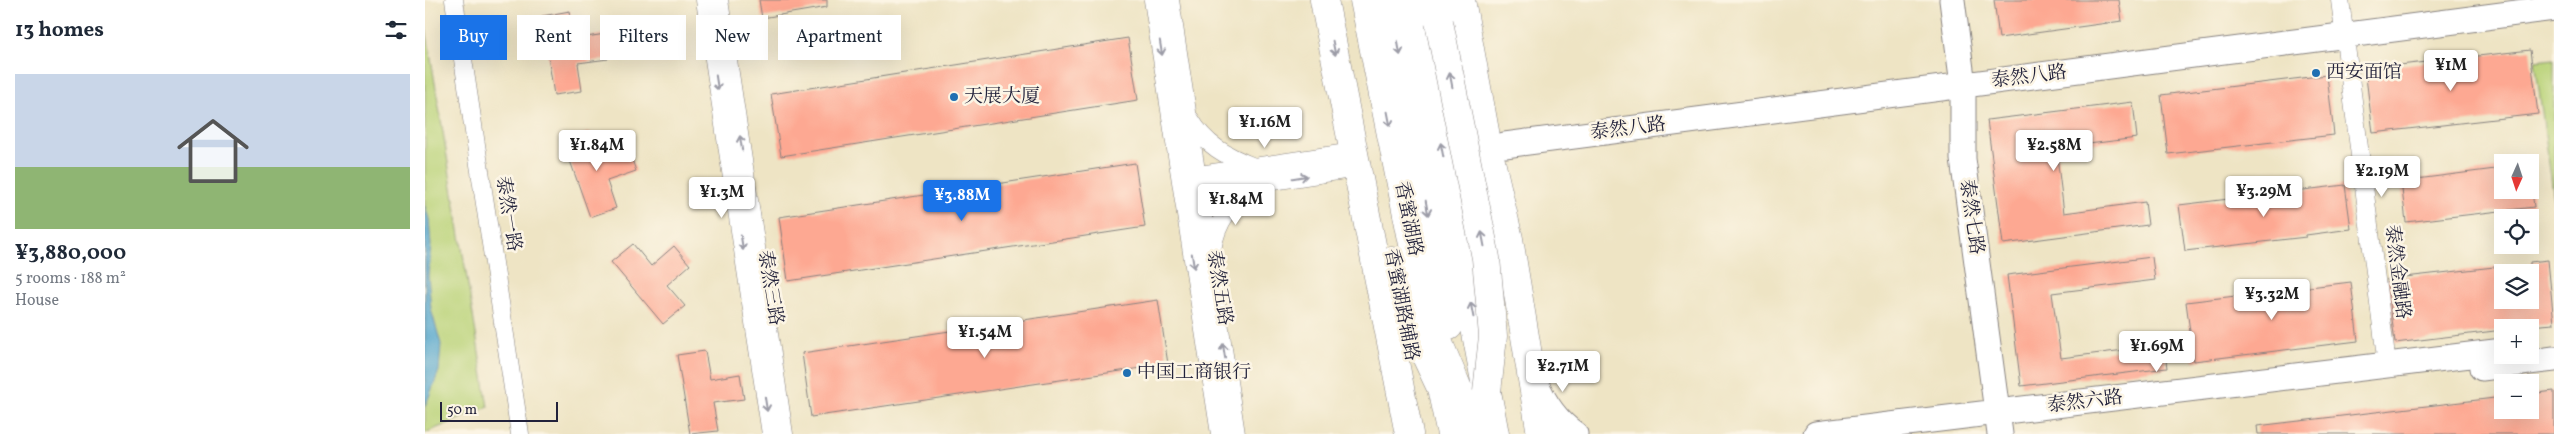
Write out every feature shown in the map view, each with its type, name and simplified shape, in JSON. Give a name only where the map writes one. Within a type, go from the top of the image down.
[{"type":"main road","points":[[1324,0],[1409,434]]},
{"type":"main road","name":"香蜜湖路辅路","points":[[1342,0],[1426,434]]},
{"type":"main road","name":"香蜜湖路","points":[[1364,0],[1427,311],[1495,434]]},
{"type":"main road","points":[[1390,0],[1474,394]]},
{"type":"main road","points":[[1413,0],[1474,394]]},
{"type":"main road","points":[[1461,0],[1489,154],[1509,239],[1541,434]]},
{"type":"main road","points":[[1478,0],[1509,174],[1509,239]]},
{"type":"main road","name":"香蜜湖路","points":[[1437,11],[1486,258],[1493,336],[1474,394],[1469,434]]},
{"type":"main road","points":[[1392,261],[1415,310],[1424,352],[1441,388],[1451,434]]},
{"type":"street","name":"泰然一路","points":[[454,0],[520,434]]},
{"type":"street","name":"泰然三路","points":[[705,0],[771,434]]},
{"type":"street","name":"泰然三路","points":[[719,0],[784,434]]},
{"type":"street","name":"泰然五路","points":[[1153,0],[1190,185],[1211,265],[1236,434]]},
{"type":"street","name":"泰然五路","points":[[1171,0],[1188,116],[1190,185],[1220,434]]},
{"type":"street","name":"泰然七路","points":[[1952,0],[1963,85],[1963,159],[1998,424]]},
{"type":"street","name":"泰然金融路","points":[[2340,0],[2387,365]]},
{"type":"street","name":"泰然八路","points":[[1505,145],[2554,8]]},
{"type":"street","points":[[1188,116],[1197,132],[1220,152],[1254,175]]},
{"type":"street","points":[[1190,185],[1356,160]]},
{"type":"street","points":[[1211,265],[1213,244],[1222,218],[1254,175]]},
{"type":"street","points":[[2539,347],[2554,345]]},
{"type":"street","name":"泰然六路","points":[[1931,434],[2387,365],[2494,352]]},
{"type":"street","name":"泰然六路","points":[[1816,434],[1998,424],[2554,359]]},
{"type":"street","points":[[1530,370],[1542,400],[1562,425],[1575,434]]},
{"type":"green space","points":[[425,22],[488,407],[425,433]]},
{"type":"green space","points":[[2554,59],[2554,200],[2535,61]]},
{"type":"water","points":[[425,206],[429,219],[431,245],[428,275],[431,309],[441,344],[439,371],[425,407]]},
{"type":"building","points":[[759,0],[827,0],[827,7],[768,17],[768,15],[762,15]]},
{"type":"building","points":[[1994,0],[2119,0],[2122,21],[1999,38]]},
{"type":"building","points":[[570,11],[571,15],[548,15]]},
{"type":"building","points":[[600,35],[600,60],[578,63],[582,91],[554,95],[549,60],[590,60],[590,36]]},
{"type":"building","name":"天展大厦","points":[[1128,38],[1138,100],[781,156],[771,94]]},
{"type":"building","points":[[2530,50],[2538,114],[2373,133],[2365,69]]},
{"type":"building","points":[[2327,75],[2334,135],[2168,154],[2161,95]]},
{"type":"building","points":[[2133,102],[2137,138],[2056,148],[2064,213],[2145,202],[2148,225],[2003,244],[1987,120]]},
{"type":"building","points":[[590,132],[599,158],[628,148],[636,171],[607,181],[616,208],[590,217],[563,141]]},
{"type":"building","points":[[1135,163],[1145,227],[788,281],[779,217]]},
{"type":"building","points":[[2494,169],[2494,199],[2533,199],[2534,207],[2494,209],[2494,212],[2406,222],[2401,181]]},
{"type":"building","points":[[2345,185],[2351,229],[2306,235],[2306,237],[2185,251],[2179,205]]},
{"type":"building","points":[[633,244],[651,266],[674,246],[690,265],[667,285],[685,306],[663,324],[611,262]]},
{"type":"building","points":[[2152,257],[2155,280],[2052,293],[2061,358],[2164,345],[2167,368],[2021,386],[2007,275]]},
{"type":"building","points":[[2548,260],[2554,324],[2539,325],[2539,319],[2494,319],[2494,331],[2395,343],[2387,279],[2494,267],[2494,309],[2539,309],[2539,264],[2530,264],[2530,262]]},
{"type":"building","points":[[2351,282],[2358,341],[2194,361],[2186,302]]},
{"type":"building","points":[[1158,300],[1168,364],[811,417],[802,353]]},
{"type":"building","points":[[705,351],[710,379],[740,374],[744,399],[713,403],[718,431],[690,434],[677,355]]},
{"type":"building","points":[[2554,391],[2554,434],[2258,434],[2257,426],[2494,398],[2494,419],[2539,419],[2539,393]]},
{"type":"place","name":"西安面馆","points":[[2316,73]]},
{"type":"place","name":"天展大厦","points":[[954,97]]},
{"type":"place","name":"中国工商银行","points":[[1127,373]]}]
